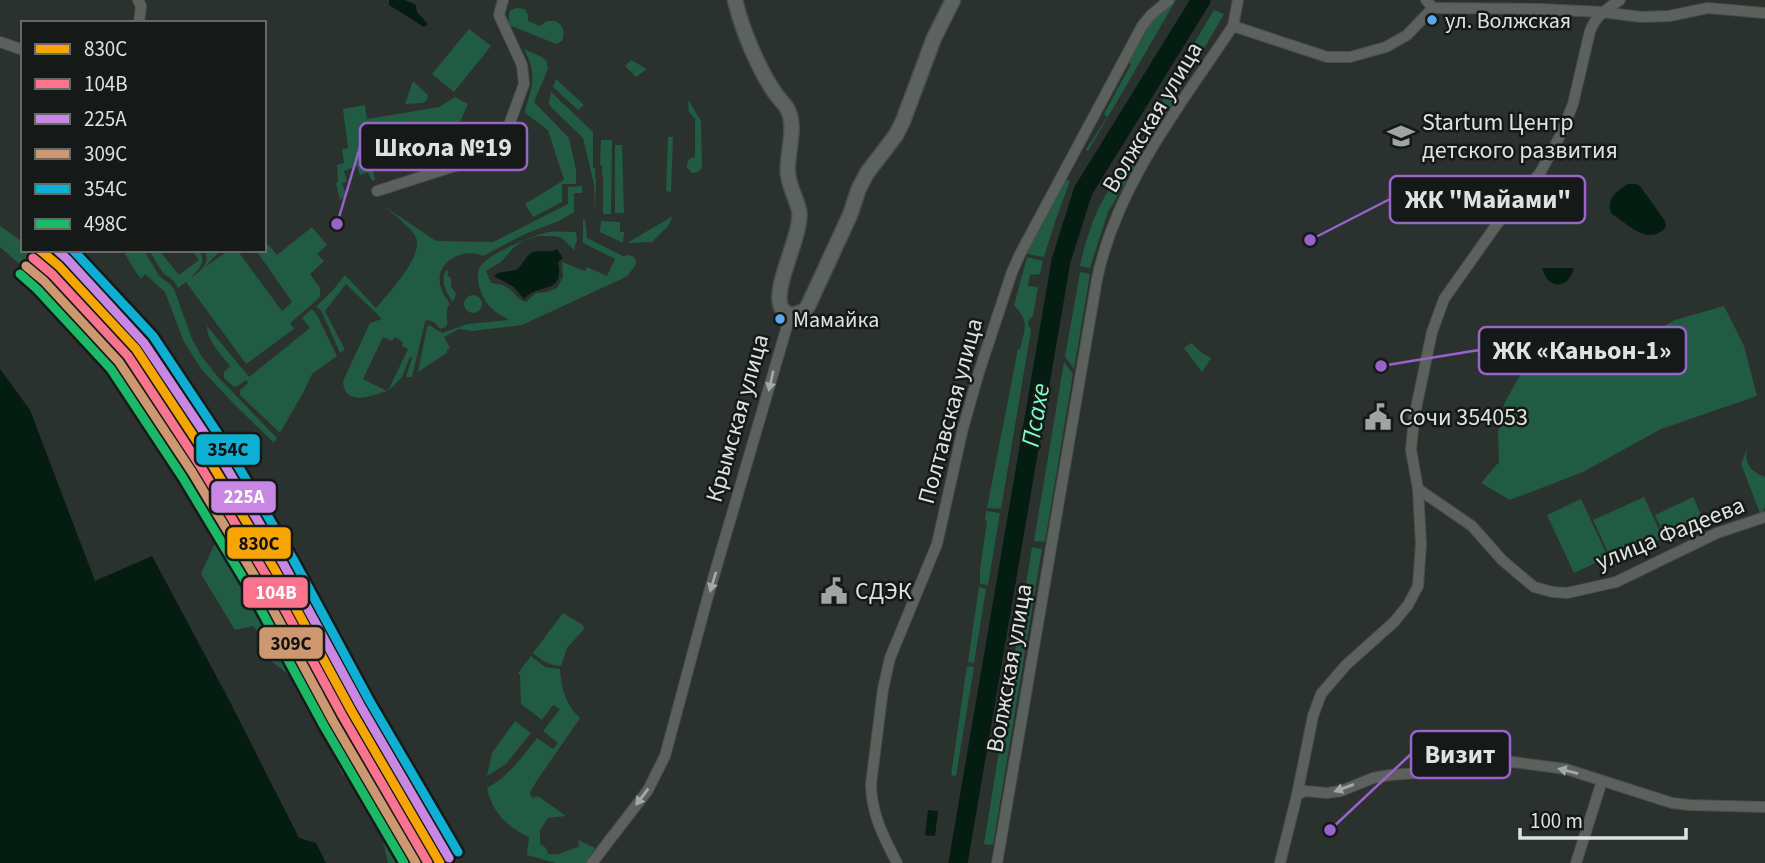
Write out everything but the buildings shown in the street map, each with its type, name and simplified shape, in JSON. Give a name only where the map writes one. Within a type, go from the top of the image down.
[{"type":"street","points":[[138,0],[141,6],[139,21]]},
{"type":"street","points":[[377,191],[484,157],[501,141],[508,128],[525,75],[499,15],[503,0]]},
{"type":"street","points":[[735,0],[740,21],[764,74],[788,109],[790,118],[788,178],[800,212],[784,271],[780,303],[790,316]]},
{"type":"street","name":"Крымская улица","points":[[592,863],[648,790],[664,756],[790,316],[804,311],[808,306],[850,215],[859,188],[903,121],[934,38],[953,0]]},
{"type":"street","name":"Полтавская улица","points":[[897,863],[875,814],[871,797],[883,689],[890,658],[937,544],[963,428],[979,372],[1020,254],[1142,26],[1169,0]]},
{"type":"street","points":[[1233,26],[1238,0]]},
{"type":"street","points":[[1280,863],[1313,716],[1321,694],[1346,665],[1394,622],[1408,605],[1418,586],[1421,544],[1418,489],[1411,450],[1414,418],[1432,332],[1444,299],[1502,217],[1540,173],[1561,134],[1573,104],[1594,20],[1620,0]]},
{"type":"street","points":[[1429,4],[1602,12],[1641,17],[1669,16],[1708,8],[1765,13]]},
{"type":"street","name":"Волжская улица","points":[[997,863],[1099,269],[1119,209],[1132,182],[1233,26],[1326,57],[1350,57],[1386,47],[1407,35],[1429,4]]},
{"type":"street","points":[[0,42],[21,49]]},
{"type":"street","name":"улица Фадеева","points":[[1418,489],[1472,526],[1502,559],[1532,585],[1553,592],[1567,593],[1616,582],[1717,533],[1765,517]]},
{"type":"street","points":[[1297,795],[1305,791],[1342,791],[1373,778],[1390,775],[1483,768],[1513,762],[1566,769],[1672,803],[1765,807]]},
{"type":"street","points":[[1576,863],[1602,781]]},
{"type":"green space","points":[[1176,0],[1088,151],[1086,150],[1107,117],[1104,114],[1131,64],[1127,62],[1136,44],[1152,21]]},
{"type":"green space","points":[[517,8],[525,9],[528,21],[540,26],[549,21],[558,23],[563,30],[562,41],[556,44],[509,25],[509,12]]},
{"type":"green space","points":[[1214,10],[1224,14],[1198,55],[1200,57],[1180,90],[1170,85],[1188,54],[1194,57],[1198,50],[1192,47]]},
{"type":"green space","points":[[469,29],[491,46],[454,92],[432,74]]},
{"type":"green space","points":[[524,49],[547,62],[548,69],[534,102],[569,138],[576,170],[576,184],[562,184],[562,202],[533,217],[525,204],[564,180],[548,130],[525,113],[532,86],[532,72]]},
{"type":"green space","points":[[631,60],[647,69],[636,77],[625,66]]},
{"type":"green space","points":[[556,79],[584,105],[578,110],[553,87]]},
{"type":"green space","points":[[413,81],[428,95],[427,100],[423,103],[405,104]]},
{"type":"green space","points":[[551,92],[593,132],[595,213],[594,184],[583,138],[550,106]]},
{"type":"green space","points":[[1166,93],[1174,98],[1174,101],[1108,212],[1090,268],[1080,266],[1096,214],[1112,186],[1118,189],[1123,181],[1117,178],[1164,103],[1162,100]]},
{"type":"green space","points":[[455,97],[468,104],[456,131],[440,122],[393,136],[368,147],[375,180],[372,181],[368,172],[360,175],[357,166],[344,171],[347,181],[342,184],[346,194],[340,200],[336,183],[337,165],[344,163],[342,149],[348,148],[343,109],[365,105],[367,119],[439,107]]},
{"type":"green space","points":[[688,100],[701,121],[702,166],[700,171],[694,173],[687,168],[688,161],[695,157],[695,119],[689,112]]},
{"type":"green space","points":[[668,137],[673,137],[671,192],[666,191]]},
{"type":"green space","points":[[601,140],[612,140],[611,214],[603,214]]},
{"type":"green space","points":[[615,145],[622,145],[624,213],[615,213]]},
{"type":"green space","points":[[1063,178],[1070,181],[1044,257],[1027,254]]},
{"type":"green space","points":[[582,186],[582,193],[574,193],[574,212],[559,221],[525,234],[483,256],[468,253],[447,263],[442,269],[440,284],[450,304],[447,324],[440,329],[434,322],[425,322],[412,377],[406,377],[412,358],[410,357],[402,377],[388,391],[408,349],[395,337],[392,341],[383,337],[363,379],[387,391],[359,398],[348,394],[343,381],[370,323],[382,319],[346,284],[325,311],[345,350],[340,353],[321,310],[316,307],[345,275],[376,308],[410,265],[417,246],[416,238],[407,226],[385,207],[436,241],[493,242],[568,204],[568,187]]},
{"type":"green space","points":[[673,216],[668,226],[652,242],[627,243]]},
{"type":"green space","points":[[583,220],[587,238],[623,256],[634,257],[635,266],[628,276],[522,325],[472,331],[459,329],[444,337],[450,348],[447,353],[418,372],[429,325],[442,333],[468,324],[509,320],[491,308],[478,283],[480,267],[501,251],[522,241],[549,232],[576,232],[574,250],[562,238],[538,236],[514,247],[502,261],[486,271],[491,283],[505,286],[526,302],[536,293],[557,288],[563,277],[562,262],[585,271],[587,267],[607,276],[615,259],[583,243]]},
{"type":"green space","points":[[601,221],[620,222],[620,232],[624,232],[623,243],[600,232]]},
{"type":"green space","points":[[0,226],[21,241],[21,252],[34,252],[75,291],[139,367],[217,486],[237,528],[232,554],[251,576],[263,576],[314,658],[424,863],[388,863],[379,822],[353,774],[343,775],[296,680],[259,652],[263,638],[253,626],[235,630],[201,574],[219,534],[219,521],[209,511],[208,493],[176,442],[158,436],[111,360],[33,276],[0,247]]},
{"type":"green space","points":[[312,227],[327,245],[317,254],[324,261],[310,274],[320,288],[320,296],[290,323],[294,329],[246,364],[186,282],[178,288],[174,281],[163,273],[150,252],[161,252],[179,275],[199,260],[193,252],[200,252],[202,263],[191,278],[206,263],[205,252],[220,252],[205,267],[226,252],[238,252],[282,311],[292,302],[257,252],[266,252],[266,242],[277,255]]},
{"type":"green space","points":[[124,252],[145,252],[159,276],[174,289],[192,339],[202,357],[277,438],[274,443],[202,370],[184,342],[165,292],[145,274],[141,279]]},
{"type":"green space","points":[[1027,257],[1043,261],[1040,274],[1030,275],[1028,286],[1038,287],[1033,316],[1028,324],[1031,330],[1001,509],[987,508],[1018,349],[1025,330],[1022,316],[1014,305]]},
{"type":"green space","points":[[446,270],[456,294],[453,302],[444,283]]},
{"type":"green space","points":[[1080,272],[1090,274],[1074,369],[1065,357]]},
{"type":"green space","points":[[469,295],[477,295],[482,304],[480,311],[469,313],[464,308],[464,300]]},
{"type":"green space","points":[[1724,306],[1744,346],[1757,396],[1661,429],[1583,472],[1510,500],[1481,483],[1499,462],[1498,432],[1505,402],[1542,336],[1560,335],[1573,352],[1603,359],[1675,320]]},
{"type":"green space","points":[[312,309],[337,356],[312,374],[280,433],[240,395],[240,390],[248,383],[246,380],[234,387],[224,378],[224,372],[230,366],[212,342],[207,326],[249,377],[310,328],[302,318]]},
{"type":"green space","points":[[1191,343],[1211,358],[1202,372],[1184,348]]},
{"type":"green space","points":[[1064,362],[1073,374],[1045,542],[1034,541]]},
{"type":"green space","points":[[1747,449],[1750,467],[1765,477],[1765,507],[1762,513],[1741,464]]},
{"type":"green space","points":[[1644,497],[1663,538],[1612,561],[1593,520]]},
{"type":"green space","points":[[1693,497],[1703,519],[1665,537],[1655,515]]},
{"type":"green space","points":[[1581,499],[1608,557],[1574,573],[1547,515]]},
{"type":"green space","points":[[986,511],[1000,513],[988,585],[980,584]]},
{"type":"green space","points":[[1032,547],[1042,549],[993,845],[984,844]]},
{"type":"green space","points":[[979,587],[986,589],[974,663],[968,662]]},
{"type":"green space","points":[[563,613],[583,625],[584,629],[567,648],[561,666],[552,665],[533,653]]},
{"type":"green space","points":[[531,656],[545,667],[560,669],[565,696],[580,718],[530,793],[532,798],[538,796],[566,816],[548,818],[540,830],[540,844],[546,848],[548,854],[558,854],[579,847],[578,840],[595,848],[586,863],[556,863],[527,855],[529,837],[502,818],[489,797],[487,788],[509,772],[537,738],[553,749],[558,743],[543,731],[560,709],[553,705],[542,720],[521,704],[518,673]]},
{"type":"green space","points":[[967,666],[974,667],[956,776],[951,775]]},
{"type":"green space","points":[[515,721],[531,733],[506,764],[487,776],[492,753]]},
{"type":"shaded area","points":[[389,0],[405,0],[416,5],[417,12],[428,24],[424,27],[389,5]]},
{"type":"shaded area","points":[[1628,184],[1640,186],[1665,221],[1666,226],[1662,231],[1649,235],[1642,233],[1611,213],[1611,199]]},
{"type":"shaded area","points":[[557,249],[563,258],[558,262],[558,280],[524,299],[514,287],[494,276],[516,270],[533,252]]},
{"type":"shaded area","points":[[1542,268],[1574,268],[1567,280],[1558,284],[1549,280]]},
{"type":"shaded area","points":[[0,369],[30,410],[95,581],[152,556],[299,838],[316,843],[326,863],[0,863]]},
{"type":"shaded area","points":[[928,810],[938,811],[935,836],[925,835]]},
{"type":"waterway","name":"Псахе","points":[[958,863],[1061,261],[1083,191],[1201,0]]},
{"type":"transit line","name":"830С","points":[[42,252],[59,266],[136,349],[210,461],[275,570],[351,710],[440,863]]},
{"type":"transit line","name":"225А","points":[[59,252],[144,343],[219,455],[449,858]]},
{"type":"transit line","name":"354С","points":[[75,252],[153,336],[228,449],[458,852]]},
{"type":"transit line","name":"104В","points":[[33,258],[52,274],[128,356],[201,467],[266,575],[342,715],[428,863]]},
{"type":"transit line","name":"309С","points":[[26,266],[44,281],[119,362],[192,472],[257,580],[333,721],[416,863]]},
{"type":"transit line","name":"498С","points":[[20,274],[111,369],[183,478],[248,586],[324,726],[404,863]]},
{"type":"place","name":"ул. Волжская","points":[[1432,20]]},
{"type":"place","name":"Startum Центр детского развития","points":[[1401,136]]},
{"type":"place","name":"Школа №19","points":[[337,224]]},
{"type":"place","name":"ЖК \"Майами\"","points":[[1310,240]]},
{"type":"place","name":"Мамайка","points":[[780,319]]},
{"type":"place","name":"ЖК «Каньон-1»","points":[[1381,366]]},
{"type":"place","name":"Сочи 354053","points":[[1378,417]]},
{"type":"place","name":"СДЭК","points":[[834,591]]},
{"type":"place","name":"Визит","points":[[1330,830]]}]
